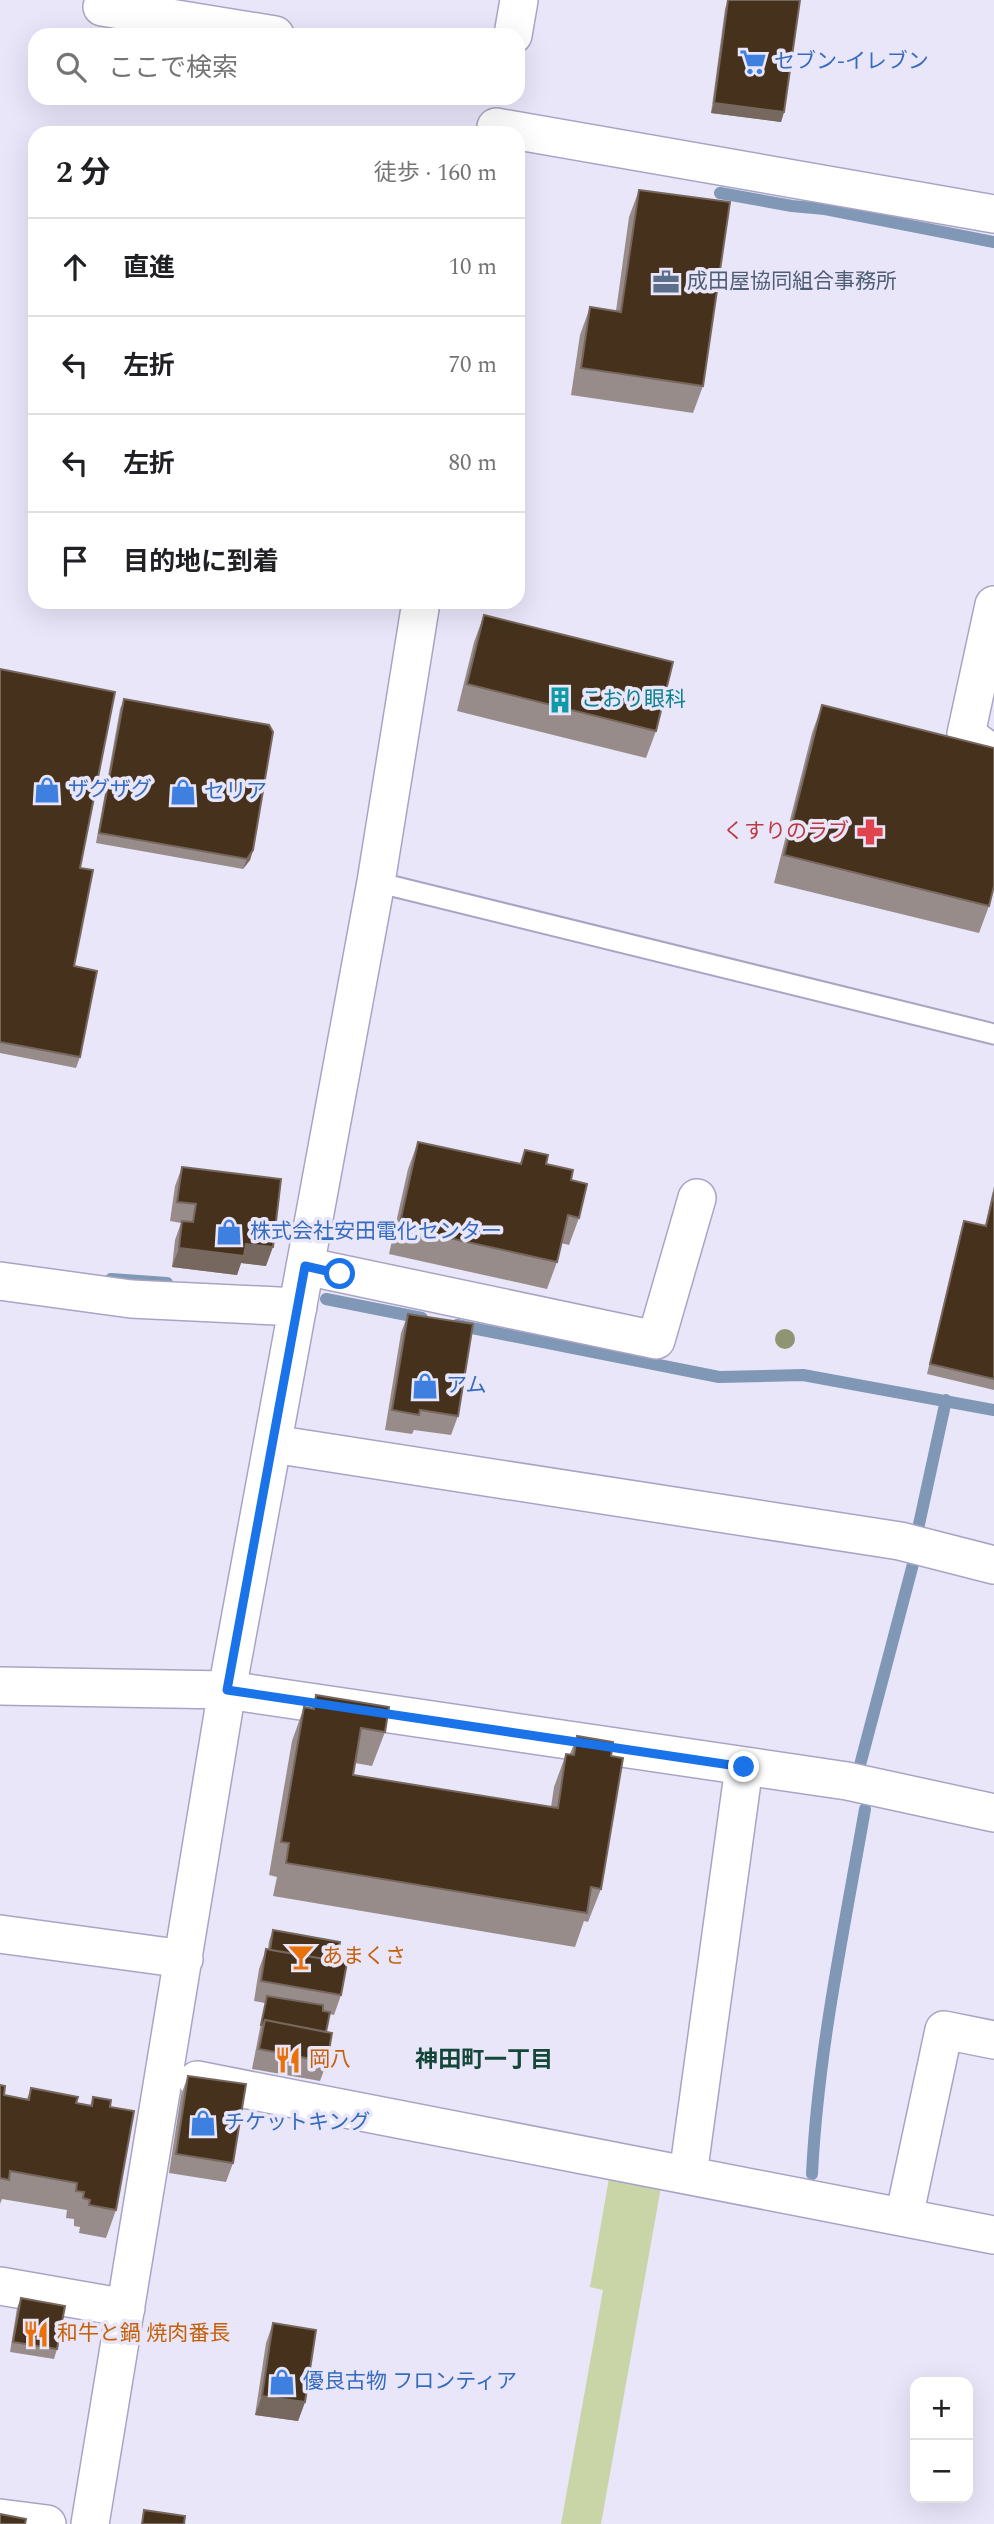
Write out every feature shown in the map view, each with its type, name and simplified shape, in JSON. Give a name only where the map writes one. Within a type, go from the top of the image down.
[{"type":"street","points":[[514,28],[519,0]]},
{"type":"street","points":[[102,7],[232,28]]},
{"type":"street","points":[[498,119],[994,214]]},
{"type":"street","points":[[994,605],[967,734],[994,755]]},
{"type":"street","points":[[90,2524],[227,1690],[376,882],[420,609]]},
{"type":"street","points":[[305,1266],[656,1340],[697,1198]]},
{"type":"street","points":[[0,1281],[131,1299],[298,1307]]},
{"type":"street","points":[[273,1444],[900,1541],[994,1565]]},
{"type":"street","points":[[0,1686],[227,1690],[847,1782],[994,1813]]},
{"type":"street","points":[[688,2175],[744,1767]]},
{"type":"street","points":[[0,1934],[184,1959]]},
{"type":"street","points":[[904,2217],[944,2030],[994,2040]]},
{"type":"street","points":[[165,2074],[994,2235]]},
{"type":"street","points":[[0,2286],[126,2308]]},
{"type":"street","points":[[0,2518],[47,2524]]},
{"type":"lane","points":[[376,882],[994,1034]]},
{"type":"green space","points":[[609,2178],[661,2187],[601,2524],[561,2524],[603,2290],[590,2287]]},
{"type":"building","name":"セブン-イレブン","points":[[728,0],[800,0],[784,112],[714,103]]},
{"type":"building","name":"成田屋協同組合事務所","points":[[639,190],[730,202],[703,386],[581,368],[590,307],[621,312]]},
{"type":"building","points":[[484,615],[673,662],[656,731],[467,684]]},
{"type":"building","name":"ザグザグ","points":[[0,669],[115,692],[80,868],[93,870],[74,966],[97,971],[80,1057],[0,1042]]},
{"type":"building","name":"セリア","points":[[124,699],[269,725],[273,732],[253,850],[247,859],[99,833]]},
{"type":"building","points":[[822,705],[994,748],[994,886],[989,906],[784,855]]},
{"type":"building","points":[[418,1142],[521,1164],[525,1150],[548,1155],[546,1164],[573,1170],[571,1180],[587,1184],[579,1218],[568,1215],[557,1262],[399,1227]]},
{"type":"building","name":"株式会社安田電化センター","points":[[182,1167],[281,1179],[273,1247],[246,1244],[244,1256],[179,1248],[182,1221],[193,1222],[196,1204],[177,1202]]},
{"type":"building","points":[[994,1192],[994,1379],[930,1364],[964,1221],[986,1226]]},
{"type":"building","name":"アム","points":[[408,1314],[473,1324],[458,1416],[420,1410],[419,1415],[392,1410]]},
{"type":"building","points":[[316,1695],[389,1707],[385,1732],[361,1728],[353,1775],[558,1808],[566,1754],[574,1755],[577,1736],[613,1742],[611,1756],[623,1758],[601,1889],[591,1887],[587,1913],[286,1863],[289,1843],[281,1842],[304,1707],[314,1709]]},
{"type":"building","points":[[273,1930],[340,1942],[337,1961],[270,1950]]},
{"type":"building","points":[[266,1949],[347,1963],[341,1995],[261,1981]]},
{"type":"building","points":[[267,1996],[323,2005],[323,2011],[330,2012],[326,2032],[265,2020],[261,2025]]},
{"type":"building","points":[[265,2020],[332,2033],[327,2062],[259,2049]]},
{"type":"building","points":[[188,2076],[246,2084],[233,2163],[176,2154]]},
{"type":"building","points":[[0,2085],[5,2086],[4,2095],[29,2100],[31,2088],[78,2097],[76,2103],[92,2106],[93,2097],[111,2100],[110,2107],[134,2111],[116,2210],[89,2205],[90,2200],[83,2198],[84,2192],[76,2191],[77,2183],[10,2171],[9,2180],[0,2178]]},
{"type":"building","name":"和牛と鍋 焼肉番長","points":[[21,2298],[65,2306],[57,2349],[13,2342]]},
{"type":"building","name":"優良古物 フロンティア","points":[[273,2323],[316,2330],[305,2402],[262,2396]]},
{"type":"building","points":[[144,2510],[185,2516],[184,2524],[142,2524]]},
{"type":"building","points":[[0,2514],[26,2519],[25,2524],[0,2524]]},
{"type":"waterway","points":[[720,193],[825,209],[994,242]]},
{"type":"waterway","points":[[111,1279],[167,1283]]},
{"type":"waterway","points":[[326,1299],[422,1318]]},
{"type":"waterway","points":[[457,1325],[719,1377],[803,1375],[994,1410]]},
{"type":"waterway","points":[[918,1529],[946,1400]]},
{"type":"waterway","points":[[860,1765],[913,1564]]},
{"type":"waterway","points":[[812,2174],[826,2036],[865,1809]]},
{"type":"place","name":"セブン-イレブン","points":[[753,62]]},
{"type":"place","name":"成田屋協同組合事務所","points":[[666,282]]},
{"type":"place","name":"こおり眼科","points":[[560,700]]},
{"type":"place","name":"ザグザグ","points":[[47,790]]},
{"type":"place","name":"セリア","points":[[183,792]]},
{"type":"place","name":"くすりのラブ","points":[[870,832]]},
{"type":"place","name":"株式会社安田電化センター","points":[[229,1232]]},
{"type":"place","name":"アム","points":[[425,1386]]},
{"type":"place","name":"あまくさ","points":[[301,1957]]},
{"type":"place","name":"岡八","points":[[288,2060]]},
{"type":"place","name":"チケットキング","points":[[203,2123]]},
{"type":"place","name":"和牛と鍋 焼肉番長","points":[[36,2334]]},
{"type":"place","name":"優良古物 フロンティア","points":[[282,2382]]},
{"type":"district","name":"神田町一丁目","points":[[484,2060]]},
{"type":"route","points":[[340,1274],[305,1266],[227,1690],[744,1767]]}]
